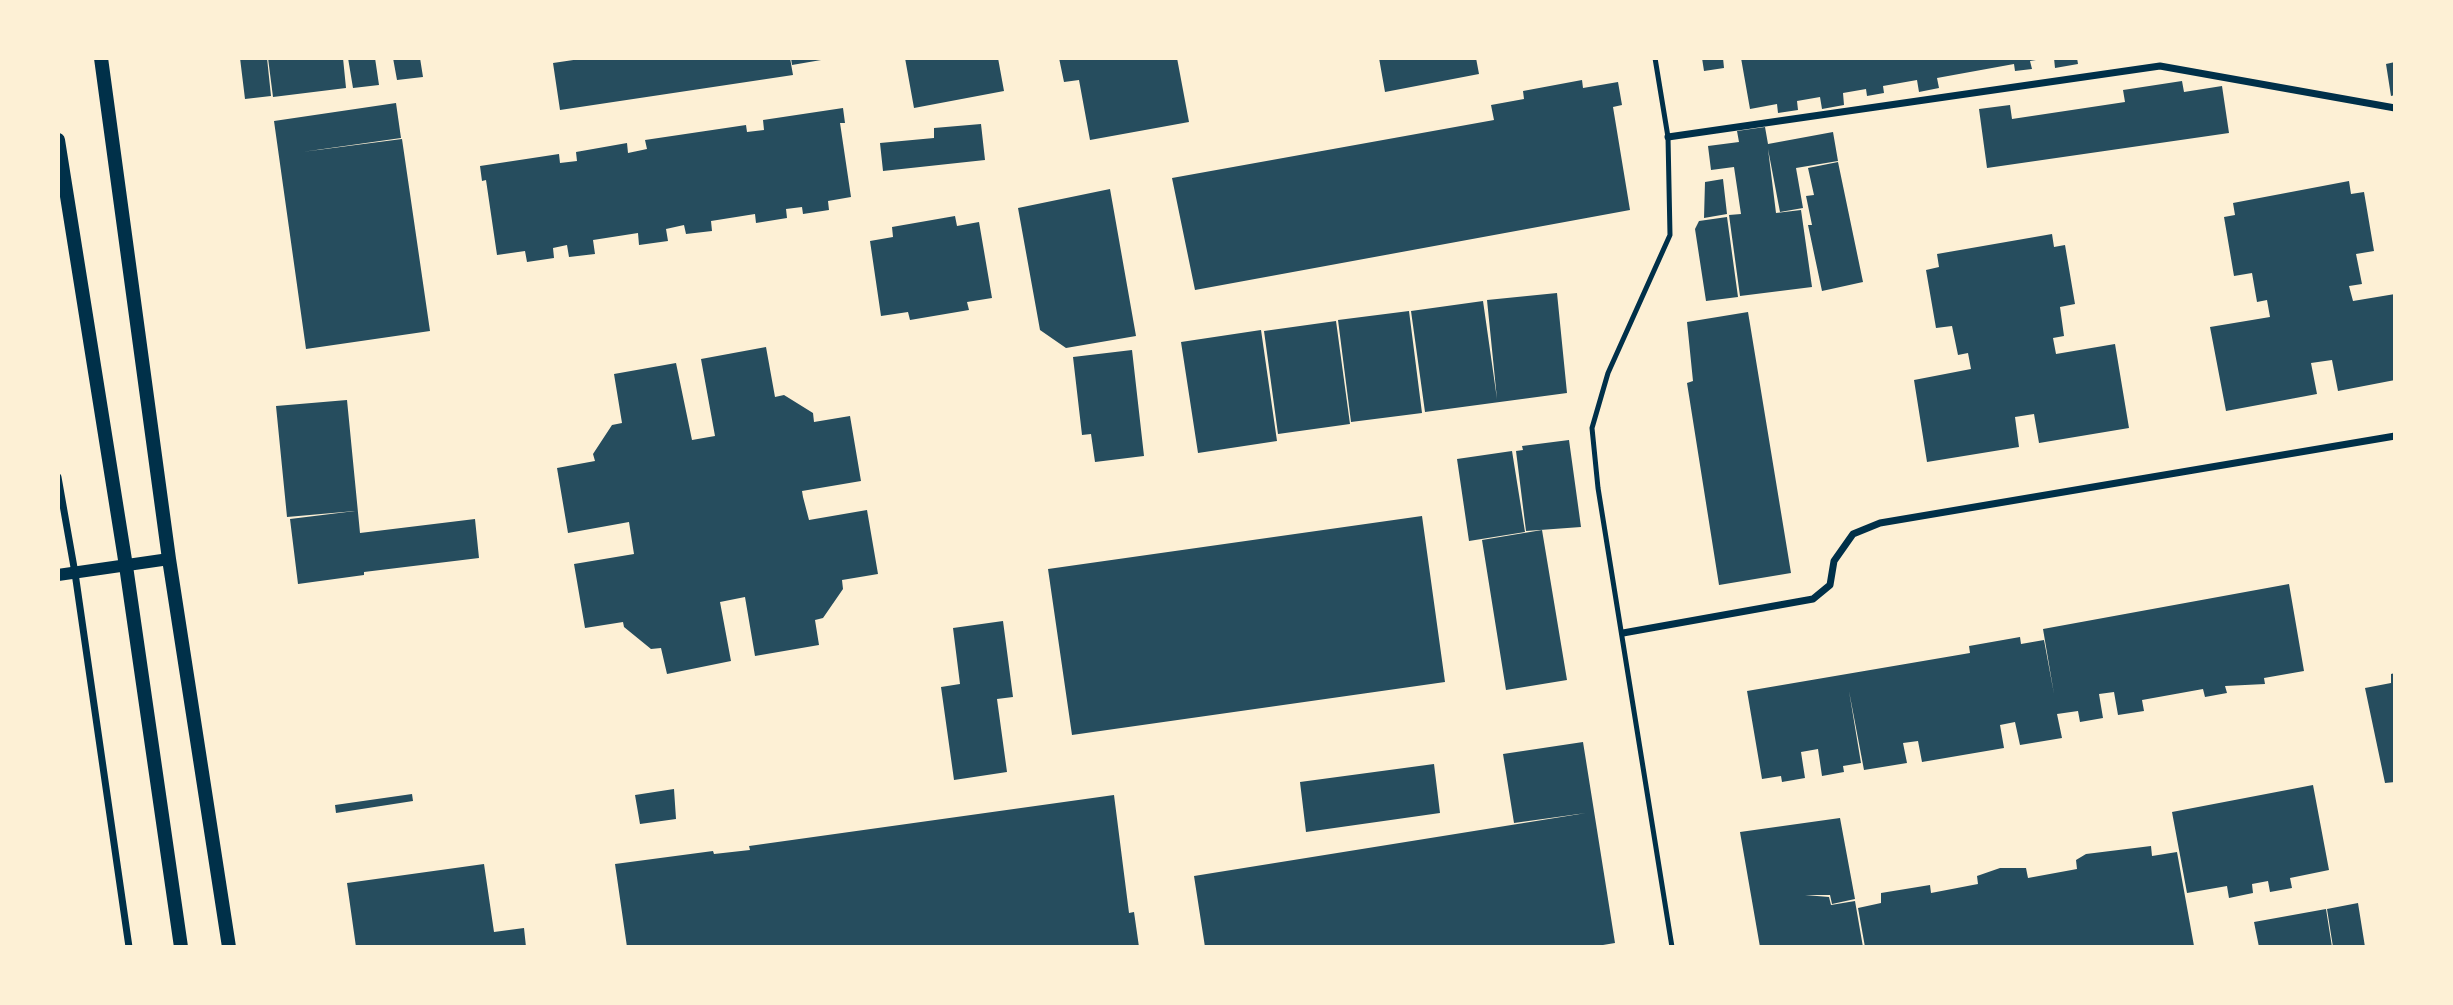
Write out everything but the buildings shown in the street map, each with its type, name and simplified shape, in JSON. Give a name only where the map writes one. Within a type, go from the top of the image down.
[{"type":"main road","points":[[101,58],[169,559],[229,947]]},
{"type":"main road","points":[[58,140],[126,566],[181,947]]},
{"type":"street","points":[[1668,137],[2160,66],[2395,108]]},
{"type":"street","points":[[1623,633],[1813,599],[1830,585],[1834,561],[1853,534],[1880,523],[2395,436]]},
{"type":"street","points":[[58,477],[75,573],[129,947]]},
{"type":"street","points":[[58,575],[169,559]]},
{"type":"lane","points":[[1655,58],[1668,137],[1670,235],[1608,373],[1592,428],[1598,488],[1672,947]]}]
